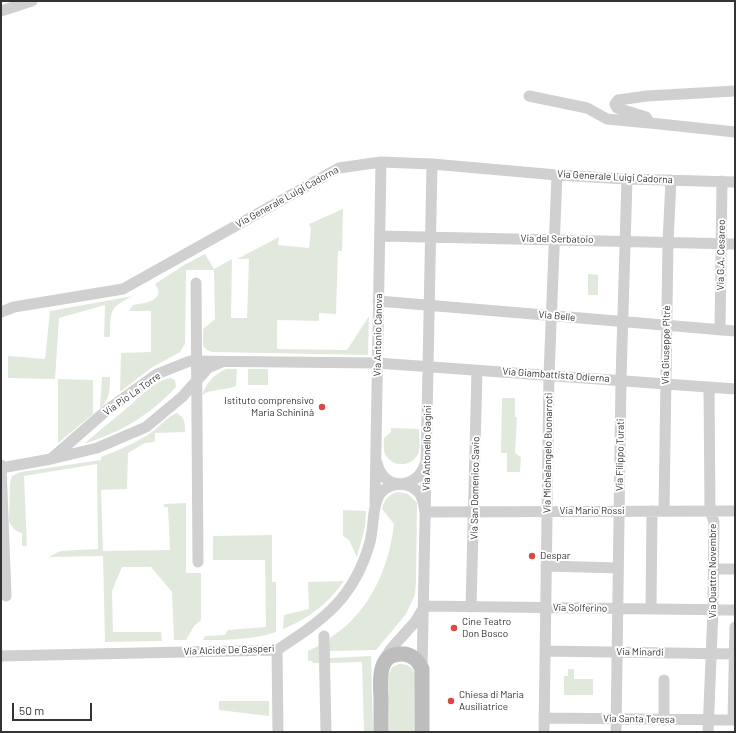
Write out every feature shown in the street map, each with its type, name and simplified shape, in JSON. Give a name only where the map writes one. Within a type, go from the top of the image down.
[{"type":"main road","points":[[381,732],[381,672],[388,659],[392,656],[403,654],[408,655],[417,661],[422,669],[422,675]]},
{"type":"main road","name":"Via Antonello Gagini","points":[[422,675],[422,732]]},
{"type":"street","points":[[1,11],[32,1]]},
{"type":"street","points":[[650,123],[646,117],[615,107],[615,102],[618,100],[647,96],[735,91]]},
{"type":"street","points":[[529,96],[587,108],[607,119],[735,132]]},
{"type":"street","name":"Via Generale Luigi Cadorna","points":[[1,312],[14,307],[123,289],[339,168],[381,162],[432,164],[557,175],[627,179],[735,182]]},
{"type":"street","name":"Via Antonio Canova","points":[[375,509],[381,162]]},
{"type":"street","name":"Via Antonello Gagini","points":[[422,675],[432,164]]},
{"type":"street","name":"Via Michelangelo Buonarroti","points":[[544,732],[550,375],[557,175]]},
{"type":"street","name":"Via Filippo Turati","points":[[616,732],[621,380],[627,179]]},
{"type":"street","name":"Via Giuseppe Pitrè","points":[[664,511],[668,242],[671,180]]},
{"type":"street","name":"Via G.A. Cesareo","points":[[720,330],[722,181]]},
{"type":"street","name":"Via del Serbatoio","points":[[380,236],[735,244]]},
{"type":"street","points":[[196,283],[198,562]]},
{"type":"street","name":"Via Belle","points":[[378,301],[735,331]]},
{"type":"street","name":"Via Pio La Torre","points":[[1,467],[51,459],[97,448],[146,427],[182,397],[208,368],[227,360]]},
{"type":"street","name":"Via Pio La Torre","points":[[51,459],[107,410],[157,374],[190,361],[227,360],[377,363]]},
{"type":"street","name":"Via Giambattista Odierna","points":[[377,363],[735,389]]},
{"type":"street","name":"Via San Domenico Savio","points":[[471,607],[477,370]]},
{"type":"street","name":"Via Quattro Novembre","points":[[708,732],[714,610],[714,522],[710,511],[709,387]]},
{"type":"street","points":[[375,454],[378,468],[382,475],[389,481],[407,485],[420,494],[425,512]]},
{"type":"street","points":[[375,509],[376,501],[385,489],[392,485],[405,484],[413,481],[420,476],[426,461]]},
{"type":"street","points":[[1,467],[6,596]]},
{"type":"street","name":"Via Alcide De Gasperi","points":[[1,656],[277,650],[313,626],[334,608],[351,586],[363,564],[370,541],[375,509]]},
{"type":"street","points":[[651,609],[652,511]]},
{"type":"street","name":"Via Mario Rossi","points":[[425,512],[735,511]]},
{"type":"street","points":[[546,566],[618,568]]},
{"type":"street","points":[[713,569],[735,569]]},
{"type":"street","points":[[381,672],[382,663],[388,653],[415,622],[424,606]]},
{"type":"street","name":"Via Solferino","points":[[424,606],[735,610]]},
{"type":"street","points":[[734,720],[735,628]]},
{"type":"street","points":[[324,636],[326,732]]},
{"type":"street","points":[[277,650],[278,732]]},
{"type":"street","name":"Via Minardi","points":[[545,651],[735,654]]},
{"type":"street","points":[[664,680],[664,720]]},
{"type":"street","name":"Via Santa Teresa","points":[[544,718],[734,720]]},
{"type":"shaded area","points":[[343,209],[342,251],[338,251],[336,314],[319,313],[319,321],[277,320],[277,349],[347,350],[369,316],[368,355],[212,352],[207,350],[203,346],[203,329],[215,319],[214,270],[186,270],[185,344],[180,352],[151,368],[120,392],[121,353],[151,352],[151,311],[129,311],[133,305],[148,302],[156,298],[158,290],[155,284],[184,265],[205,254],[214,269],[232,259],[231,318],[247,318],[249,259],[237,259],[279,237],[278,245],[309,248],[311,229],[309,224]]},
{"type":"shaded area","points":[[588,274],[598,275],[598,295],[588,295]]},
{"type":"shaded area","points":[[133,296],[119,304],[112,311],[110,321],[110,337],[104,337],[105,305],[59,318],[55,379],[8,378],[8,356],[45,359],[50,311]]},
{"type":"shaded area","points":[[226,369],[237,369],[236,386],[228,389],[210,391],[202,395],[211,379]]},
{"type":"shaded area","points":[[248,369],[268,369],[268,385],[248,385]]},
{"type":"shaded area","points":[[102,377],[110,377],[110,386],[108,398],[100,408]]},
{"type":"shaded area","points":[[170,378],[175,380],[176,387],[145,415],[110,434],[84,444],[147,390]]},
{"type":"shaded area","points":[[58,379],[93,380],[93,414],[58,443]]},
{"type":"shaded area","points":[[502,398],[515,398],[515,417],[517,417],[515,453],[521,457],[520,472],[507,472],[507,453],[501,453]]},
{"type":"shaded area","points":[[177,413],[184,421],[185,432],[155,433],[155,442],[145,443],[128,453],[127,489],[101,490],[103,551],[170,550],[168,507],[164,507],[164,504],[186,503],[186,573],[201,573],[201,620],[194,626],[186,640],[174,640],[172,592],[151,567],[122,567],[112,591],[113,632],[161,632],[162,641],[105,642],[103,556],[49,557],[60,551],[98,549],[97,464],[24,476],[27,546],[22,546],[22,533],[14,529],[9,521],[10,483],[12,476],[21,472],[101,460],[101,457],[146,436]]},
{"type":"shaded area","points":[[391,428],[419,429],[419,451],[415,459],[411,462],[406,464],[396,463],[385,454],[384,438],[391,432]]},
{"type":"shaded area","points":[[398,492],[408,494],[417,503],[415,595],[406,614],[376,650],[329,651],[330,638],[347,625],[359,613],[374,590],[380,577],[389,551],[394,524],[382,509],[387,498]]},
{"type":"shaded area","points":[[343,510],[366,511],[365,527],[357,557],[349,540],[343,536]]},
{"type":"shaded area","points":[[272,535],[272,582],[276,582],[276,632],[267,635],[231,640],[203,640],[205,636],[225,635],[228,630],[266,627],[265,560],[213,560],[213,536]]},
{"type":"shaded area","points":[[344,581],[332,596],[317,610],[283,629],[284,615],[309,609],[308,582]]},
{"type":"shaded area","points":[[320,645],[319,663],[308,661],[308,651]]},
{"type":"shaded area","points":[[371,656],[373,732],[364,732],[362,662],[330,663],[330,658]]},
{"type":"shaded area","points":[[399,664],[409,666],[415,674],[414,732],[389,732],[388,676],[392,667]]},
{"type":"shaded area","points":[[568,669],[574,669],[574,679],[593,679],[593,695],[564,695],[564,676],[568,676]]},
{"type":"shaded area","points":[[219,701],[269,701],[269,716],[219,710]]},
{"type":"place","name":"Istituto comprensivo Maria Schininà","points":[[322,407]]},
{"type":"place","name":"Despar","points":[[532,556]]},
{"type":"place","name":"Cine Teatro Don Bosco","points":[[454,628]]},
{"type":"place","name":"Chiesa di Maria Ausiliatrice","points":[[451,701]]}]
